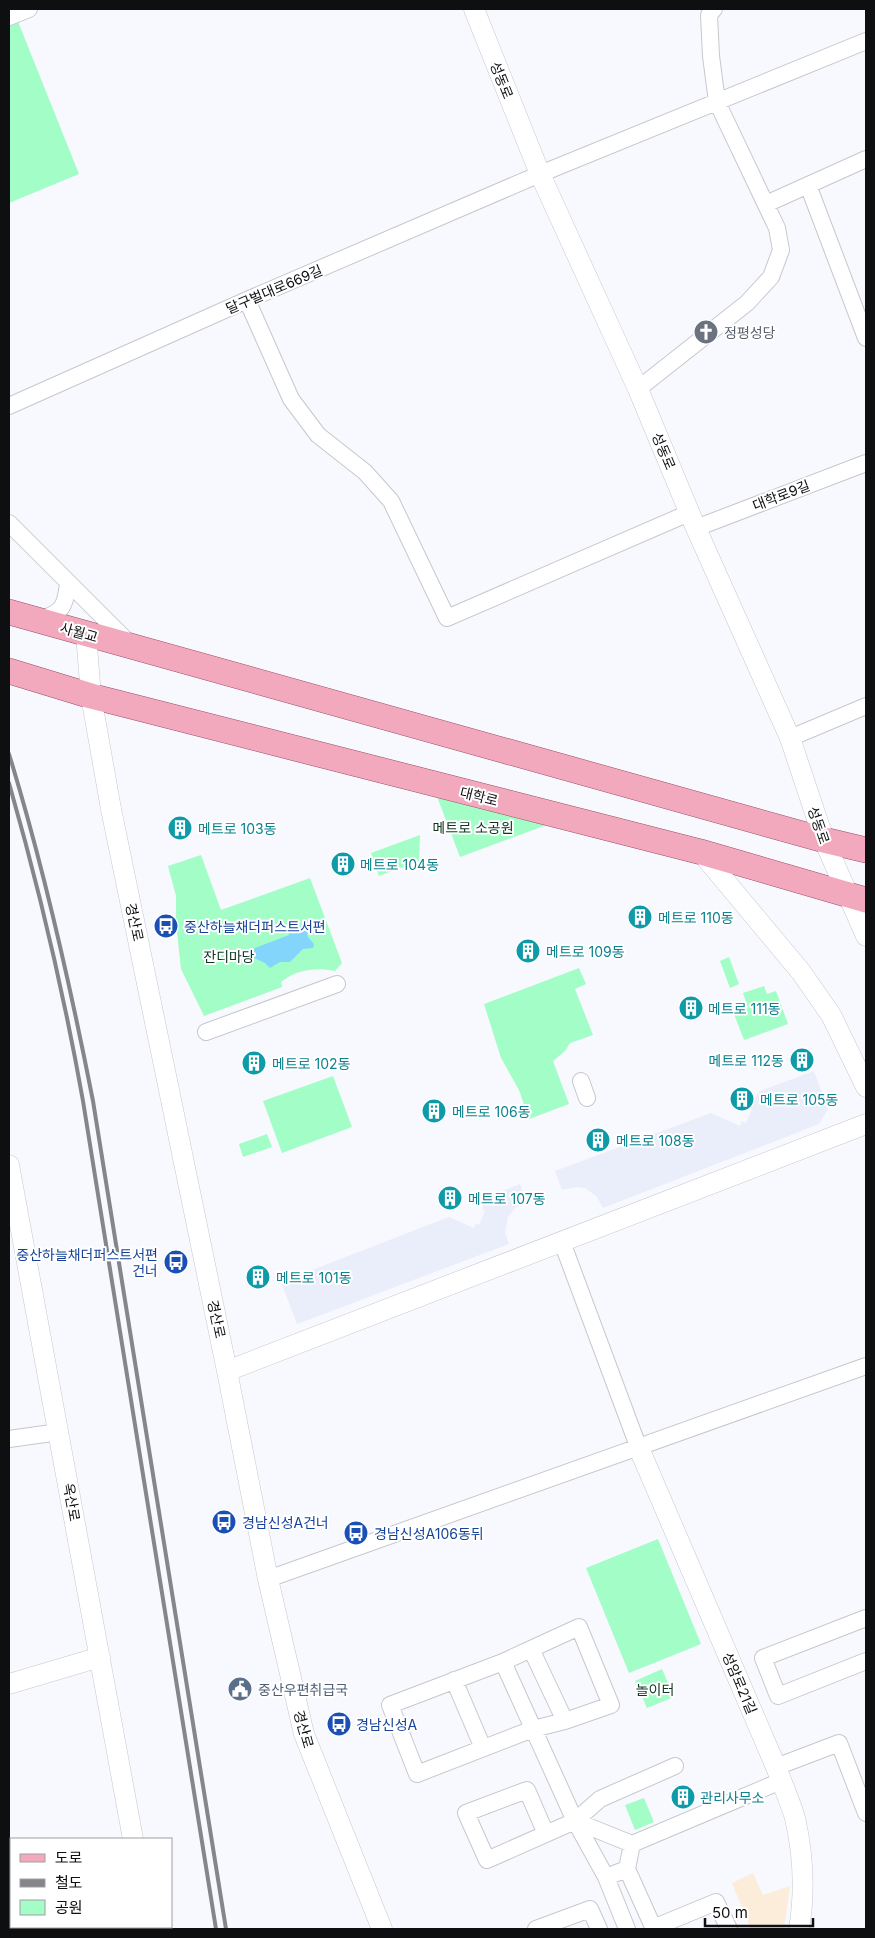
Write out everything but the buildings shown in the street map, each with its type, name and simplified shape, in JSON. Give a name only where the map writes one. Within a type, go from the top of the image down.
[{"type":"main road","name":"사월교","points":[[9,612],[142,650]]},
{"type":"main road","points":[[142,650],[824,840],[866,850]]},
{"type":"main road","name":"대학로","points":[[9,671],[91,696],[700,852],[857,898]]},
{"type":"street","points":[[9,17],[29,9]]},
{"type":"street","name":"성동로","points":[[474,9],[540,174],[638,390],[693,520],[790,738],[824,840],[857,898],[866,936]]},
{"type":"street","points":[[638,390],[748,303],[771,277],[781,250],[777,228],[717,102],[711,56],[709,15],[714,9]]},
{"type":"street","name":"달구벌대로669길","points":[[9,406],[247,300],[540,174],[866,41]]},
{"type":"street","points":[[766,204],[866,159]]},
{"type":"street","points":[[808,185],[866,338]]},
{"type":"street","name":"대학로9길","points":[[247,300],[291,400],[318,435],[365,472],[391,501],[447,618],[693,520],[866,463]]},
{"type":"street","points":[[9,523],[68,584],[142,650]]},
{"type":"street","points":[[40,620],[54,615],[62,608],[66,602],[68,584]]},
{"type":"street","name":"경산로","points":[[86,634],[91,696],[111,808],[228,1371],[268,1579],[304,1734],[382,1929]]},
{"type":"street","points":[[790,738],[866,706]]},
{"type":"street","points":[[700,852],[734,901],[791,960],[807,992],[831,1015],[866,1087]]},
{"type":"street","points":[[206,1032],[337,984]]},
{"type":"street","points":[[581,1081],[587,1098]]},
{"type":"street","points":[[228,1371],[866,1124]]},
{"type":"street","name":"옥산로","points":[[9,1165],[133,1838]]},
{"type":"street","points":[[562,1242],[638,1446]]},
{"type":"street","points":[[268,1579],[866,1366]]},
{"type":"street","points":[[9,1439],[59,1432]]},
{"type":"street","name":"성암로21길","points":[[638,1446],[778,1774],[794,1816],[800,1842],[802,1894],[799,1929]]},
{"type":"street","points":[[866,1619],[763,1658],[778,1696],[866,1662]]},
{"type":"street","points":[[579,1627],[611,1705],[565,1721],[533,1729],[417,1774],[390,1705],[503,1662],[531,1649],[579,1627]]},
{"type":"street","points":[[531,1649],[565,1721]]},
{"type":"street","points":[[9,1684],[100,1657]]},
{"type":"street","points":[[503,1662],[574,1821],[606,1878],[627,1929]]},
{"type":"street","points":[[454,1680],[483,1748]]},
{"type":"street","points":[[574,1821],[632,1844],[839,1743],[866,1813]]},
{"type":"street","points":[[546,1834],[527,1790],[466,1813],[487,1860],[546,1834],[574,1821],[600,1799],[675,1766]]},
{"type":"street","points":[[632,1844],[627,1869],[654,1929],[716,1902],[729,1929]]},
{"type":"street","points":[[606,1878],[627,1869]]},
{"type":"street","points":[[536,1929],[590,1909],[599,1929]]},
{"type":"shaded area","points":[[814,1071],[828,1109],[819,1124],[603,1208],[596,1196],[585,1188],[576,1187],[562,1190],[555,1171],[711,1113],[740,1126],[742,1121],[746,1123],[752,1109],[749,1107],[760,1091]]},
{"type":"shaded area","points":[[520,1184],[526,1203],[515,1208],[508,1217],[505,1232],[509,1244],[297,1324],[281,1282],[449,1217],[474,1228],[476,1223],[479,1225],[485,1211],[482,1209],[487,1197]]},
{"type":"shaded area","points":[[753,1873],[763,1895],[790,1886],[784,1929],[751,1929],[732,1883]]},
{"type":"green space","points":[[15,14],[79,174],[9,203],[9,17]]},
{"type":"green space","name":"메트로 소공원","points":[[436,794],[549,824],[460,857]]},
{"type":"green space","points":[[420,835],[419,861],[379,876],[371,853]]},
{"type":"green space","name":"잔디마당","points":[[201,855],[221,910],[310,878],[342,963],[335,971],[320,969],[299,972],[281,982],[282,987],[204,1016],[181,969],[176,923],[176,896],[168,866]]},
{"type":"green space","points":[[729,957],[739,984],[730,988],[720,961]]},
{"type":"green space","points":[[579,968],[586,984],[575,989],[593,1035],[570,1043],[565,1051],[553,1061],[569,1104],[529,1119],[519,1090],[501,1058],[484,1004]]},
{"type":"green space","points":[[764,986],[767,994],[776,991],[788,1024],[744,1040],[734,1014],[748,1008],[743,993]]},
{"type":"green space","points":[[333,1076],[352,1127],[282,1153],[263,1101]]},
{"type":"green space","points":[[267,1134],[272,1147],[243,1157],[239,1144]]},
{"type":"green space","points":[[658,1539],[701,1644],[629,1673],[586,1568]]},
{"type":"green space","name":"놀이터","points":[[662,1669],[674,1697],[647,1708],[635,1681]]},
{"type":"green space","points":[[644,1798],[654,1822],[635,1830],[625,1805]]},
{"type":"water","points":[[300,926],[306,928],[308,937],[314,944],[313,948],[303,949],[290,962],[280,962],[270,968],[265,963],[252,957],[252,951],[255,948],[289,935],[288,931]]},
{"type":"railway","points":[[9,754],[56,926],[93,1101],[226,1929]]},
{"type":"railway","points":[[9,783],[50,941],[83,1101],[216,1929]]},
{"type":"place","name":"정평성당","points":[[706,332]]},
{"type":"place","name":"메트로 103동","points":[[180,828]]},
{"type":"place","name":"메트로 104동","points":[[343,864]]},
{"type":"place","name":"메트로 110동","points":[[640,917]]},
{"type":"place","name":"중산하늘채더퍼스트서편","points":[[166,926]]},
{"type":"place","name":"메트로 109동","points":[[528,951]]},
{"type":"place","name":"메트로 111동","points":[[691,1008]]},
{"type":"place","name":"메트로 112동","points":[[802,1060]]},
{"type":"place","name":"메트로 102동","points":[[254,1063]]},
{"type":"place","name":"메트로 105동","points":[[742,1099]]},
{"type":"place","name":"메트로 106동","points":[[434,1111]]},
{"type":"place","name":"메트로 108동","points":[[598,1140]]},
{"type":"place","name":"메트로 107동","points":[[450,1198]]},
{"type":"place","name":"중산하늘채더퍼스트서편 건너","points":[[176,1262]]},
{"type":"place","name":"메트로 101동","points":[[258,1277]]},
{"type":"place","name":"경남신성A건너","points":[[224,1522]]},
{"type":"place","name":"경남신성A106동뒤","points":[[356,1533]]},
{"type":"place","name":"중산우편취급국","points":[[240,1689]]},
{"type":"place","name":"경남신성A","points":[[339,1724]]},
{"type":"place","name":"관리사무소","points":[[683,1797]]}]
